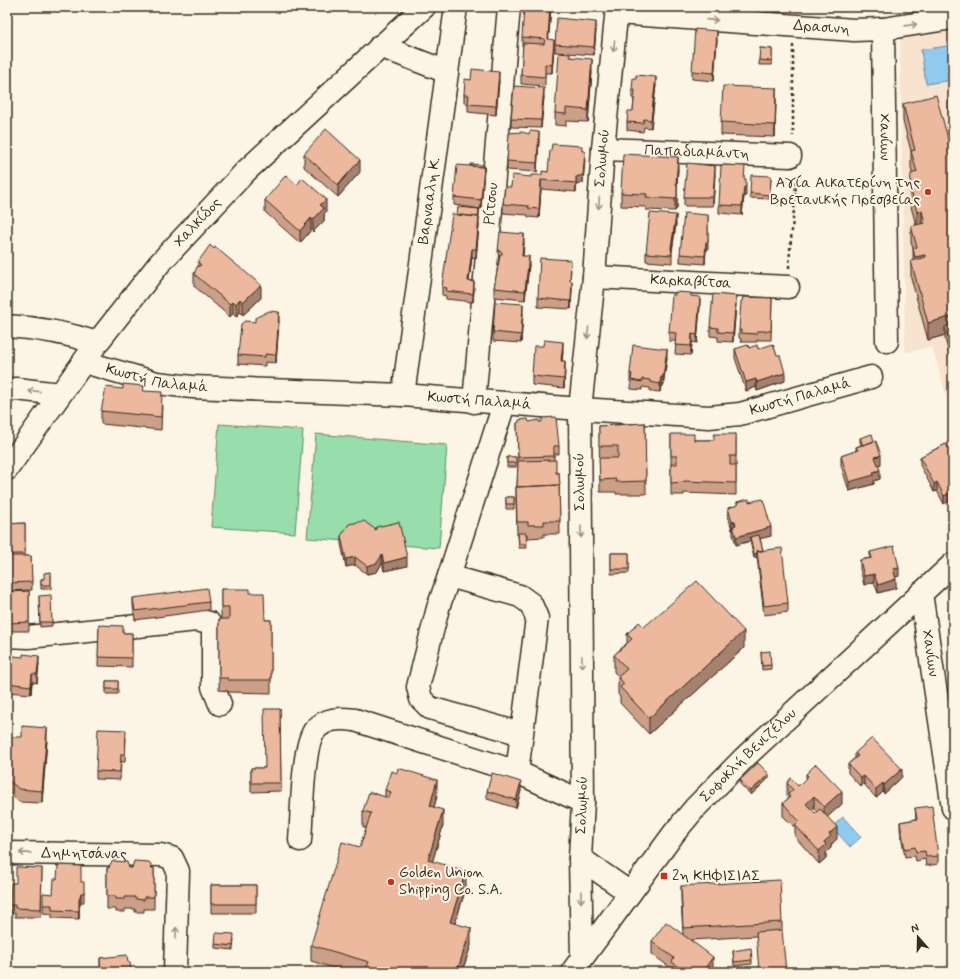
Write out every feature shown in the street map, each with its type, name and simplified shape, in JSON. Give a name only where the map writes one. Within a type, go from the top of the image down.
[{"type":"street","name":"Χαλκίδος","points":[[7,469],[97,343],[159,264],[246,171],[424,7]]},
{"type":"street","name":"Βαρνααλη Κ.","points":[[403,395],[456,7]]},
{"type":"street","name":"Ρίτσου","points":[[474,402],[509,7]]},
{"type":"street","name":"Δρασινη","points":[[617,10],[854,30],[883,29],[953,18]]},
{"type":"street","name":"Σολωμού","points":[[577,965],[583,802],[580,409],[594,277],[603,149],[617,10]]},
{"type":"street","name":"Χανίων","points":[[883,29],[886,341]]},
{"type":"street","points":[[380,46],[447,72]]},
{"type":"street","name":"Παπαδιαμάντη","points":[[603,149],[790,156]]},
{"type":"street","name":"Καρκαβίτσα","points":[[594,277],[788,287]]},
{"type":"street","points":[[7,326],[38,328],[67,333],[97,343]]},
{"type":"street","name":"Κωστή Παλαμά","points":[[84,362],[157,383],[185,386],[403,395],[474,402],[709,417],[740,414],[871,377]]},
{"type":"street","points":[[7,390],[16,389],[60,394]]},
{"type":"street","points":[[504,404],[449,576],[418,687],[421,699],[430,708],[522,734]]},
{"type":"street","name":"Σοφοκλή Βενιζέλου","points":[[577,965],[676,832],[720,782],[953,564]]},
{"type":"street","points":[[449,576],[520,596],[532,604],[537,618],[518,772]]},
{"type":"street","name":"Χανίων","points":[[921,593],[947,714],[953,802]]},
{"type":"street","points":[[7,636],[28,637],[197,620],[209,623],[213,630],[213,687],[220,704]]},
{"type":"street","points":[[300,840],[307,746],[314,731],[325,722],[339,718],[354,720],[518,772],[583,802]]},
{"type":"street","name":"Δημητσάνας","points":[[7,853],[162,855],[172,858],[178,871],[175,972]]},
{"type":"street","points":[[580,858],[630,893]]},
{"type":"shaded area","name":"Αγία Αικατερίνη της Βρετανικής Πρεσβείας","points":[[953,29],[953,411],[951,412],[932,347],[905,352],[900,37]]},
{"type":"green space","points":[[219,424],[303,430],[295,533],[211,527]]},
{"type":"green space","points":[[316,434],[447,445],[439,548],[307,538]]},
{"type":"water","points":[[953,45],[953,80],[926,84],[921,50]]},
{"type":"water","points":[[843,817],[861,837],[850,847],[832,827]]},
{"type":"building","points":[[524,7],[550,7],[548,39],[554,40],[552,65],[545,64],[545,77],[521,75],[523,43],[544,44],[545,39],[522,37]]},
{"type":"building","points":[[557,18],[596,22],[594,47],[555,44]]},
{"type":"building","points":[[695,29],[717,31],[714,73],[692,71]]},
{"type":"building","points":[[760,48],[772,49],[772,61],[759,60]]},
{"type":"building","points":[[559,53],[570,54],[570,57],[592,59],[588,110],[566,108],[566,114],[555,113]]},
{"type":"building","points":[[472,69],[499,72],[496,106],[468,104],[469,95],[464,95],[465,79],[471,80]]},
{"type":"building","points":[[636,75],[656,77],[651,120],[644,119],[643,123],[627,122],[628,111],[633,111],[635,90],[632,90],[633,78],[636,78]]},
{"type":"building","points":[[514,86],[544,88],[541,120],[511,119]]},
{"type":"building","points":[[723,86],[776,88],[775,125],[721,122]]},
{"type":"building","points":[[936,95],[953,157],[953,316],[928,323],[911,261],[926,257],[925,255],[915,257],[913,248],[917,247],[911,226],[925,223],[922,211],[917,212],[910,187],[911,174],[917,172],[911,151],[915,150],[903,104]]},
{"type":"building","points":[[953,98],[953,113],[949,99]]},
{"type":"building","points":[[326,129],[360,160],[338,185],[304,154]]},
{"type":"building","points":[[530,131],[539,132],[537,163],[507,161],[509,133],[522,132],[529,134]]},
{"type":"building","points":[[552,144],[582,146],[582,151],[585,151],[583,175],[576,177],[576,183],[541,180],[539,209],[528,208],[529,206],[503,204],[505,187],[511,187],[512,175],[531,177],[531,175],[542,175],[542,171],[548,172]]},
{"type":"building","points":[[623,154],[678,157],[676,184],[677,196],[675,199],[646,197],[647,194],[621,193]]},
{"type":"building","points":[[687,163],[715,166],[713,197],[684,197]]},
{"type":"building","points":[[470,164],[484,165],[484,167],[470,166]]},
{"type":"building","points":[[457,165],[484,167],[481,200],[454,197]]},
{"type":"building","points":[[721,165],[745,166],[744,179],[746,179],[746,187],[744,187],[742,206],[719,205]]},
{"type":"building","points":[[286,175],[297,185],[302,178],[326,199],[320,205],[324,208],[313,220],[311,218],[300,231],[265,200]]},
{"type":"building","points":[[751,175],[771,176],[770,195],[750,193]]},
{"type":"building","points":[[458,207],[479,209],[478,217],[457,215]]},
{"type":"building","points":[[650,213],[676,215],[671,248],[672,255],[646,253]]},
{"type":"building","points":[[684,213],[708,215],[708,242],[706,242],[705,256],[680,254]]},
{"type":"building","points":[[452,214],[479,217],[476,249],[472,249],[468,281],[474,282],[473,294],[446,291],[447,288],[442,287]]},
{"type":"building","points":[[500,232],[524,234],[522,256],[529,256],[525,291],[494,288],[500,255],[502,254],[502,252],[498,251]]},
{"type":"building","points":[[210,245],[214,249],[215,247],[261,285],[243,302],[240,299],[236,304],[233,301],[230,304],[194,274],[197,267],[201,265],[198,262]]},
{"type":"building","points":[[540,258],[571,260],[571,301],[538,298]]},
{"type":"building","points":[[675,292],[691,293],[691,296],[700,297],[697,335],[692,334],[691,346],[675,345],[676,333],[669,332],[672,295],[675,295]]},
{"type":"building","points":[[713,294],[736,296],[733,333],[718,332],[718,328],[710,327]]},
{"type":"building","points":[[743,297],[772,298],[771,331],[757,331],[757,334],[741,333],[741,330],[739,330],[741,301]]},
{"type":"building","points":[[495,302],[523,304],[521,335],[493,332]]},
{"type":"building","points":[[269,311],[279,312],[276,355],[265,354],[265,357],[238,355],[241,324],[245,321],[255,322],[255,318]]},
{"type":"building","points":[[953,324],[953,355],[945,327]]},
{"type":"building","points":[[544,340],[563,342],[561,361],[565,361],[564,379],[532,376],[534,346],[543,346]]},
{"type":"building","points":[[773,344],[777,355],[780,355],[785,373],[757,382],[756,379],[746,382],[735,349],[748,345],[749,348],[757,345],[758,349]]},
{"type":"building","points":[[633,345],[667,349],[663,377],[661,377],[660,384],[650,382],[650,380],[642,379],[642,382],[631,380],[632,374],[630,373]]},
{"type":"building","points":[[123,384],[144,386],[143,391],[162,392],[161,417],[101,411],[106,387],[123,389]]},
{"type":"building","points":[[556,417],[559,446],[554,446],[554,456],[518,457],[517,423],[519,420],[528,419],[529,422],[539,420],[539,422],[542,422],[542,418]]},
{"type":"building","points":[[645,423],[646,481],[616,482],[616,479],[600,480],[599,458],[618,458],[618,446],[599,446],[599,426]]},
{"type":"building","points":[[671,434],[694,434],[694,440],[714,440],[714,434],[736,434],[736,456],[730,456],[730,465],[736,465],[736,483],[684,481],[671,483],[671,464],[677,464],[677,456],[671,456]]},
{"type":"building","points":[[872,434],[874,441],[863,445],[860,438]]},
{"type":"building","points":[[876,441],[881,455],[875,457],[880,470],[873,472],[874,475],[849,482],[841,456],[858,450],[856,447]]},
{"type":"building","points":[[946,444],[953,456],[953,491],[944,496],[937,482],[934,484],[920,457]]},
{"type":"building","points":[[507,457],[516,457],[516,463],[507,463]]},
{"type":"building","points":[[556,460],[556,473],[559,473],[560,485],[517,487],[518,461]]},
{"type":"building","points":[[559,485],[560,521],[544,521],[544,525],[528,525],[528,522],[517,522],[516,487]]},
{"type":"building","points":[[506,497],[514,497],[514,504],[506,504]]},
{"type":"building","points":[[749,499],[749,502],[763,499],[771,527],[736,537],[733,526],[736,525],[735,521],[732,522],[728,508],[738,505],[737,502]]},
{"type":"building","points":[[364,521],[376,530],[376,527],[399,522],[407,557],[384,563],[382,555],[377,563],[367,566],[355,557],[346,559],[341,536],[349,524]]},
{"type":"building","points":[[25,523],[25,554],[7,554],[7,524]]},
{"type":"building","points":[[518,533],[526,533],[527,544],[519,544]]},
{"type":"building","points":[[759,535],[763,551],[757,551],[758,553],[754,554],[750,537]]},
{"type":"building","points":[[894,546],[899,568],[893,569],[896,579],[878,585],[874,574],[864,576],[860,560],[872,558],[870,552]]},
{"type":"building","points":[[782,548],[788,603],[764,606],[757,551]]},
{"type":"building","points":[[611,553],[629,553],[629,569],[611,569]]},
{"type":"building","points":[[7,556],[31,556],[32,582],[7,583]]},
{"type":"building","points":[[51,572],[51,585],[41,585],[41,579],[44,579],[44,573]]},
{"type":"building","points":[[697,581],[744,631],[649,718],[620,687],[624,684],[618,677],[627,669],[614,655],[632,639],[627,634],[639,622],[644,627]]},
{"type":"building","points":[[207,588],[209,602],[135,611],[133,598]]},
{"type":"building","points":[[221,589],[250,589],[250,593],[264,593],[265,620],[271,620],[271,680],[228,680],[228,678],[219,678],[219,619],[229,619],[229,607],[221,607]]},
{"type":"building","points":[[29,591],[29,622],[7,623],[7,592]]},
{"type":"building","points":[[51,595],[52,622],[40,622],[39,596]]},
{"type":"building","points":[[99,625],[123,626],[123,633],[132,633],[132,658],[98,657]]},
{"type":"building","points":[[770,651],[771,665],[762,666],[761,652]]},
{"type":"building","points":[[23,654],[39,656],[37,674],[32,674],[31,686],[7,683],[7,659],[13,659],[13,656],[23,657]]},
{"type":"building","points":[[106,681],[118,681],[118,689],[106,689]]},
{"type":"building","points":[[264,709],[280,709],[281,783],[251,783],[251,768],[265,768]]},
{"type":"building","points":[[22,726],[47,728],[42,791],[19,789],[7,779],[7,737],[22,737]]},
{"type":"building","points":[[98,729],[126,730],[125,754],[121,754],[120,772],[96,771]]},
{"type":"building","points":[[872,738],[902,769],[884,785],[883,783],[876,789],[864,776],[861,778],[848,764],[858,756],[855,753]]},
{"type":"building","points":[[758,763],[769,774],[751,791],[740,780]]},
{"type":"building","points":[[816,764],[842,791],[824,807],[814,796],[806,804],[815,813],[820,809],[837,827],[829,834],[831,836],[824,842],[826,845],[819,851],[795,825],[799,821],[783,803],[790,797],[788,794],[793,790],[787,783],[791,778],[798,786],[808,776],[806,774]]},
{"type":"building","name":"Golden Union Shipping Co. S.A.","points":[[398,768],[437,780],[430,806],[443,810],[428,860],[466,871],[450,922],[471,928],[457,972],[365,972],[369,962],[311,945],[342,842],[360,847],[371,813],[363,811],[369,792],[389,798],[391,792],[385,790],[391,771],[397,773]]},
{"type":"building","points":[[492,773],[521,782],[516,800],[487,791]]},
{"type":"building","points":[[932,806],[938,856],[926,857],[925,851],[916,852],[915,847],[905,849],[900,822],[917,819],[915,808]]},
{"type":"building","points":[[113,861],[127,862],[129,868],[132,868],[134,861],[149,862],[151,864],[151,868],[154,868],[154,897],[144,897],[144,900],[135,899],[135,897],[116,899],[116,896],[107,896],[107,868],[109,868]]},
{"type":"building","points":[[58,865],[81,866],[81,882],[84,882],[84,893],[81,893],[79,900],[79,911],[52,910],[52,905],[43,905],[43,893],[53,894],[54,879],[57,879]]},
{"type":"building","points":[[16,867],[42,868],[41,909],[15,908],[15,905],[10,905],[11,883],[16,883]]},
{"type":"building","points":[[8,876],[8,908],[7,908]]},
{"type":"building","points":[[780,880],[782,922],[683,928],[681,886]]},
{"type":"building","points":[[211,885],[256,885],[256,904],[211,904]]},
{"type":"building","points":[[666,922],[713,957],[702,972],[685,972],[672,962],[674,958],[652,941]]},
{"type":"building","points":[[782,930],[786,972],[759,972],[756,932]]},
{"type":"building","points":[[216,933],[234,934],[233,946],[215,944]]},
{"type":"building","points":[[751,948],[752,960],[734,962],[733,951]]},
{"type":"building","points":[[127,955],[128,962],[130,962],[131,972],[101,972],[100,958]]},
{"type":"place","name":"Αγία Αικατερίνη της Βρετανικής Πρεσβείας","points":[[928,192]]},
{"type":"place","name":"2η ΚΗΦΙΣΙΑΣ","points":[[664,876]]},
{"type":"place","name":"Golden Union Shipping Co. S.A.","points":[[391,882]]}]
